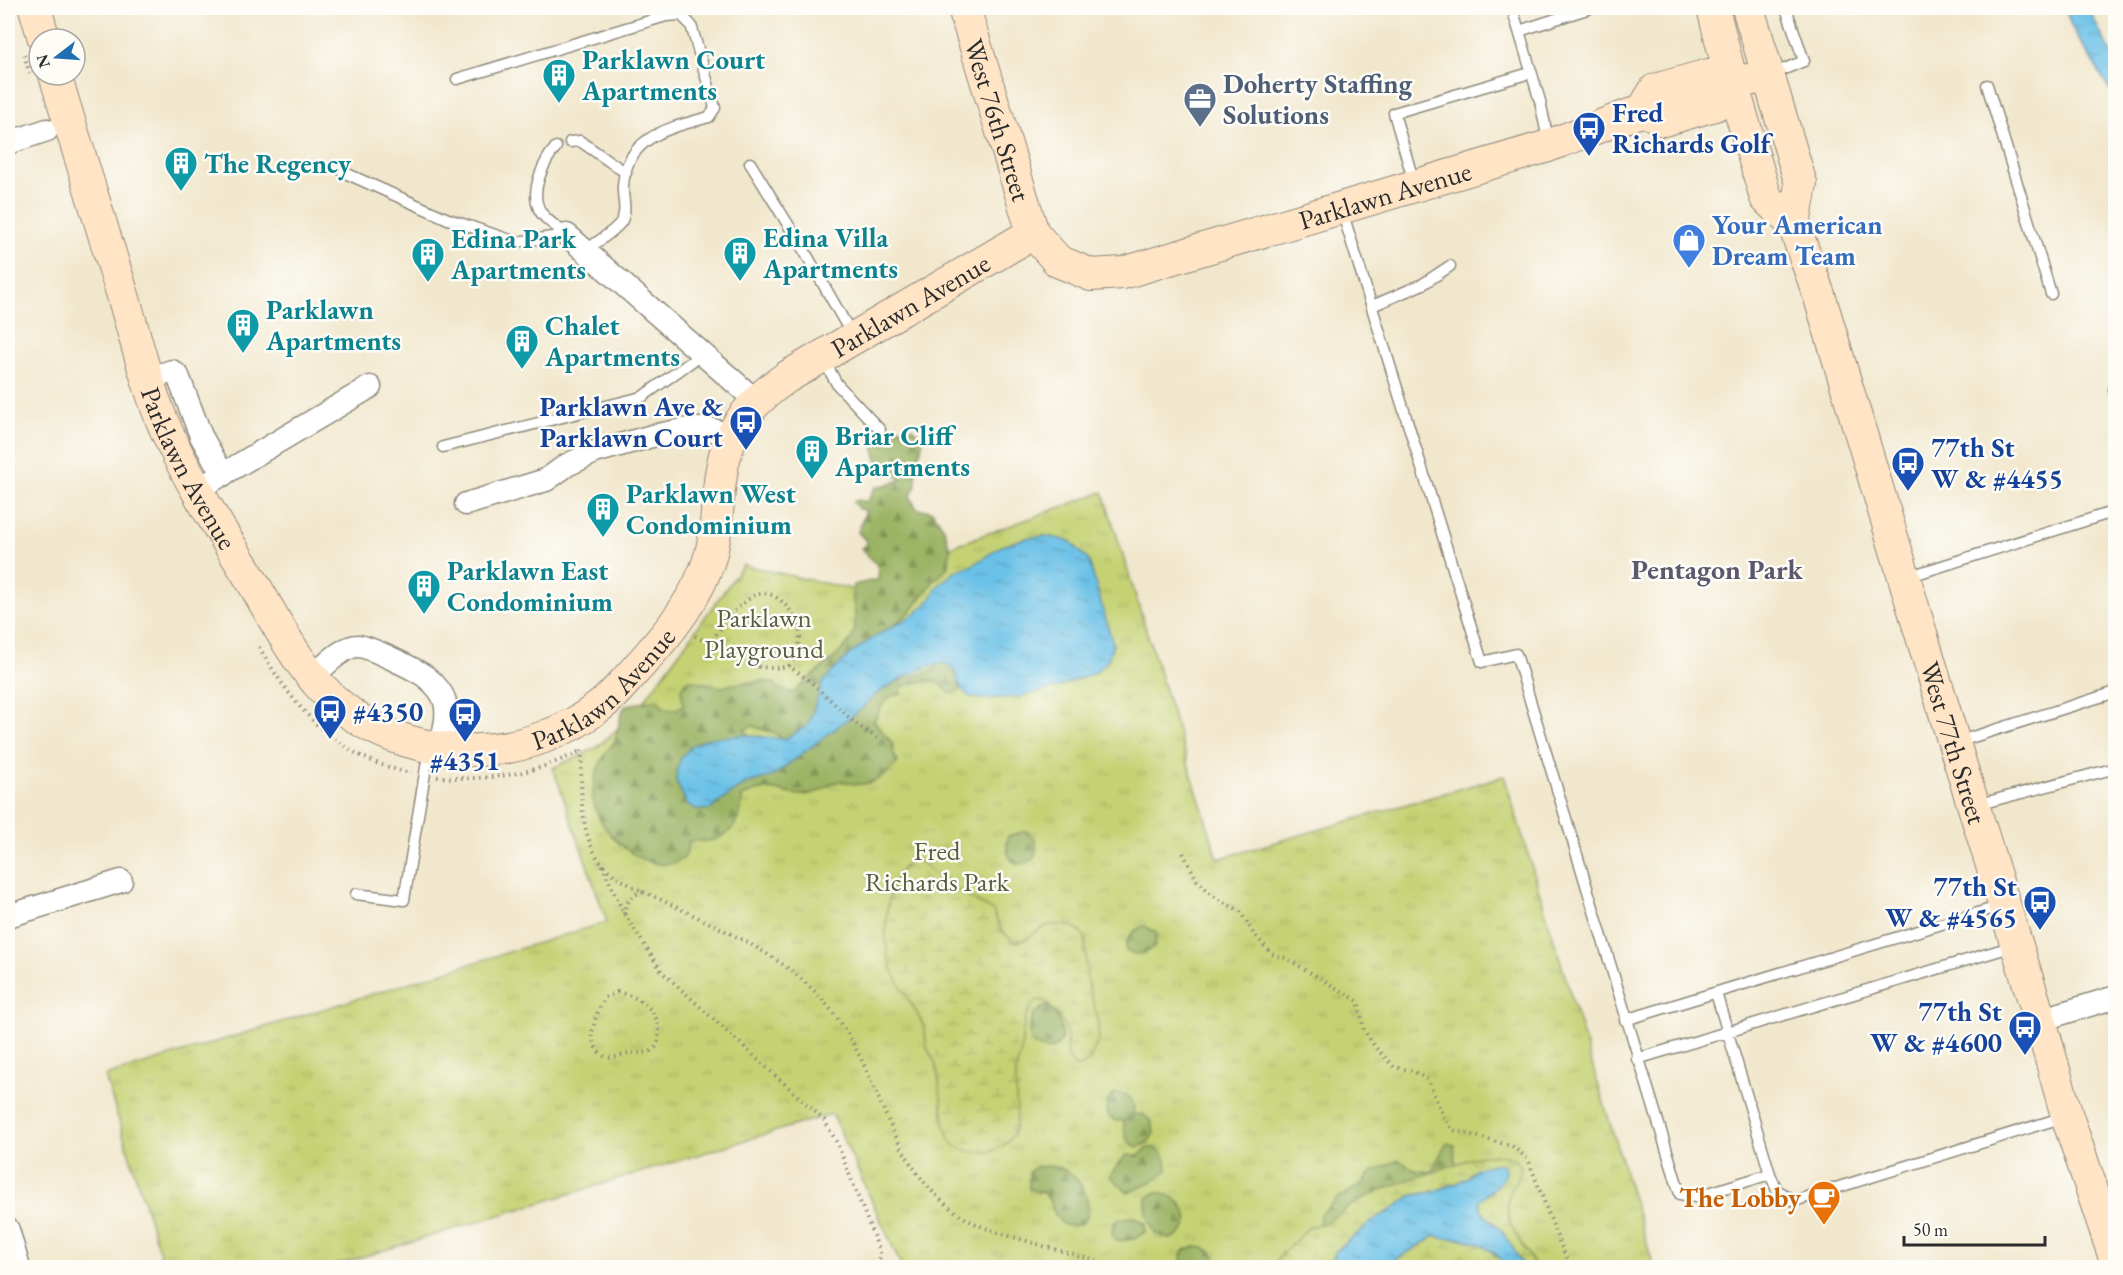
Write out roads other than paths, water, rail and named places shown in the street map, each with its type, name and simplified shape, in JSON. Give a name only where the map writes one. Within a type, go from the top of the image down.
[{"type":"street","points":[[35,8],[41,27]]},
{"type":"street","name":"West 76th Street","points":[[964,8],[1033,233]]},
{"type":"street","name":"West 77th Street","points":[[1713,8],[1732,83],[1766,198],[1794,225],[1820,298],[2040,1020],[2067,1116],[2115,1261]]},
{"type":"street","name":"West 77th Street","points":[[1748,8],[1801,184],[1794,225]]},
{"type":"street","points":[[1732,83],[1769,76]]},
{"type":"street","name":"Parklawn Avenue","points":[[59,87],[148,379],[166,429],[210,482],[290,646],[312,676],[344,708],[378,729],[415,743],[453,751],[493,750],[530,741],[568,726],[601,706],[628,678],[687,606],[706,570],[716,532],[723,462],[732,436],[755,400],[787,377],[1033,233],[1058,261],[1091,275],[1123,273],[1545,147],[1642,110],[1664,120],[1715,105],[1732,83]]},
{"type":"street","points":[[8,143],[47,130]]},
{"type":"street","points":[[567,235],[755,400]]},
{"type":"street","points":[[210,482],[370,387]]},
{"type":"street","points":[[466,504],[546,480],[567,465],[595,452],[652,436],[688,429],[710,429],[732,436]]},
{"type":"street","points":[[312,676],[345,651],[358,646],[425,676],[445,700],[446,716],[435,747]]},
{"type":"street","points":[[8,916],[121,881]]},
{"type":"street","points":[[2040,1020],[2115,997]]},
{"type":"street","points":[[8,1230],[19,1268]]},
{"type":"lane","points":[[1512,8],[1540,101],[1546,130],[1545,147]]},
{"type":"lane","points":[[1519,31],[1590,8]]},
{"type":"lane","points":[[1769,76],[1804,61],[1786,8]]},
{"type":"lane","points":[[457,79],[666,16],[681,15],[691,25],[715,108],[709,117],[668,129],[646,139],[628,163],[623,186],[626,209],[621,223],[585,251]]},
{"type":"lane","points":[[1414,186],[1395,113],[1530,73]]},
{"type":"lane","points":[[1987,85],[2051,294]]},
{"type":"lane","points":[[570,142],[580,141],[626,173]]},
{"type":"lane","points":[[556,147],[548,156],[536,195],[539,211],[567,235]]},
{"type":"lane","points":[[750,164],[805,252],[853,338]]},
{"type":"lane","points":[[343,172],[448,219],[516,242],[567,235]]},
{"type":"lane","points":[[1341,208],[1482,662],[1516,654],[1625,1020],[1680,1194],[1696,1197],[1770,1174]]},
{"type":"lane","points":[[1372,306],[1424,284],[1450,266]]},
{"type":"lane","points":[[443,447],[642,397],[702,354]]},
{"type":"lane","points":[[822,356],[837,384],[880,430]]},
{"type":"lane","points":[[1904,578],[2115,511]]},
{"type":"lane","points":[[1954,743],[2115,692]]},
{"type":"lane","points":[[356,894],[404,900],[435,747]]},
{"type":"lane","points":[[1973,806],[2115,768]]},
{"type":"lane","points":[[1625,1020],[2004,905]]},
{"type":"lane","points":[[1637,1059],[2016,945]]},
{"type":"lane","points":[[1716,993],[1770,1174],[1777,1190],[1794,1201],[2067,1116]]},
{"type":"water","points":[[2065,8],[2088,8],[2115,61],[2115,98],[2071,26]]},
{"type":"water","points":[[1045,536],[1070,541],[1089,561],[1113,644],[1108,660],[1096,672],[1056,688],[1017,697],[984,699],[970,697],[961,689],[954,669],[950,665],[942,663],[927,667],[904,677],[875,695],[861,709],[773,776],[751,782],[734,791],[711,809],[698,810],[687,804],[676,781],[681,758],[691,746],[709,738],[745,735],[784,739],[795,733],[808,725],[823,682],[849,655],[876,636],[915,614],[931,599],[938,586],[956,571],[973,565],[1000,547],[1025,538]]},
{"type":"water","points":[[1502,1164],[1506,1170],[1498,1185],[1479,1202],[1480,1207],[1503,1233],[1523,1267],[1508,1267],[1495,1253],[1478,1243],[1435,1236],[1387,1267],[1330,1267],[1336,1251],[1374,1220],[1410,1196],[1432,1192],[1457,1183],[1468,1177],[1475,1169]]},
{"type":"place","name":"Parklawn Court Apartments","points":[[559,104]]},
{"type":"place","name":"Doherty Staffing Solutions","points":[[1200,128]]},
{"type":"place","name":"Fred Richards Golf","points":[[1589,157]]},
{"type":"place","name":"The Regency","points":[[181,192]]},
{"type":"place","name":"Your American Dream Team","points":[[1689,269]]},
{"type":"place","name":"Edina Villa Apartments","points":[[740,282]]},
{"type":"place","name":"Edina Park Apartments","points":[[428,283]]},
{"type":"place","name":"Parklawn Apartments","points":[[243,354]]},
{"type":"place","name":"Chalet Apartments","points":[[522,370]]},
{"type":"place","name":"Parklawn Ave & Parklawn Court","points":[[746,451]]},
{"type":"place","name":"Briar Cliff Apartments","points":[[812,480]]},
{"type":"place","name":"77th St W & #4455","points":[[1908,492]]},
{"type":"place","name":"Parklawn West Condominium","points":[[603,538]]},
{"type":"place","name":"Parklawn East Condominium","points":[[424,615]]},
{"type":"place","name":"#4350","points":[[330,740]]},
{"type":"place","name":"#4351","points":[[465,743]]},
{"type":"place","name":"77th St W & #4565","points":[[2040,931]]},
{"type":"place","name":"77th St W & #4600","points":[[2025,1056]]},
{"type":"place","name":"The Lobby","points":[[1824,1226]]},
{"type":"district","name":"Pentagon Park","points":[[1717,569]]},
{"type":"park label","name":"Parklawn Playground","points":[[764,632]]},
{"type":"park label","name":"Fred Richards Park","points":[[937,866]]}]
